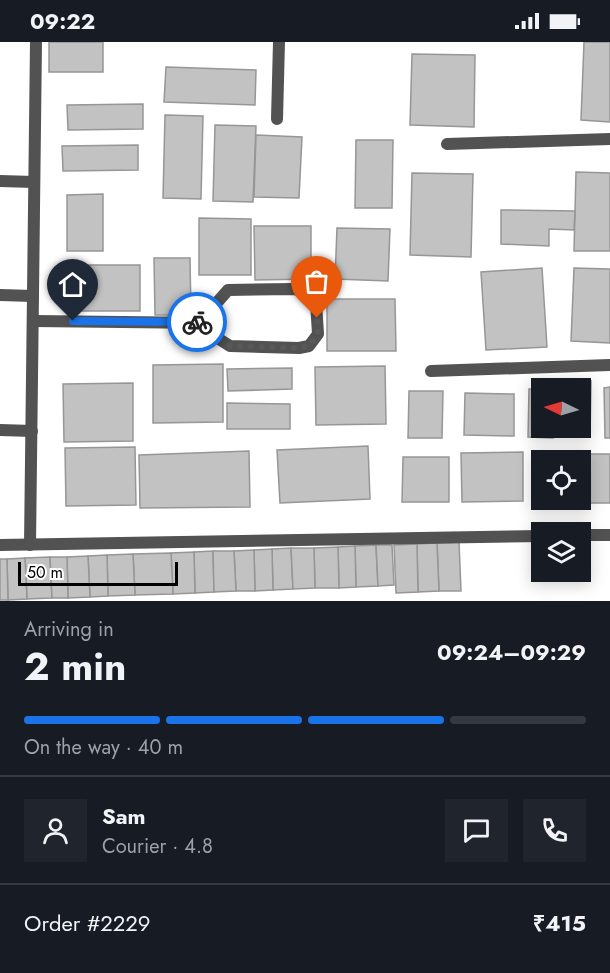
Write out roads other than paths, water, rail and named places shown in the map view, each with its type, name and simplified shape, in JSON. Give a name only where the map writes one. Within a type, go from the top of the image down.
[{"type":"street","points":[[30,545],[36,42]]},
{"type":"street","points":[[277,119],[279,42]]},
{"type":"street","points":[[447,144],[610,139]]},
{"type":"street","points":[[0,181],[34,182]]},
{"type":"street","points":[[294,289],[308,293],[316,302],[318,334],[309,346],[299,348],[230,346],[219,339],[209,323],[214,306],[228,290],[294,289]]},
{"type":"street","points":[[0,295],[33,296]]},
{"type":"street","points":[[34,321],[209,323]]},
{"type":"street","points":[[431,371],[610,365]]},
{"type":"street","points":[[0,430],[32,431]]},
{"type":"street","points":[[591,536],[610,535]]},
{"type":"street","points":[[0,545],[531,536]]}]
